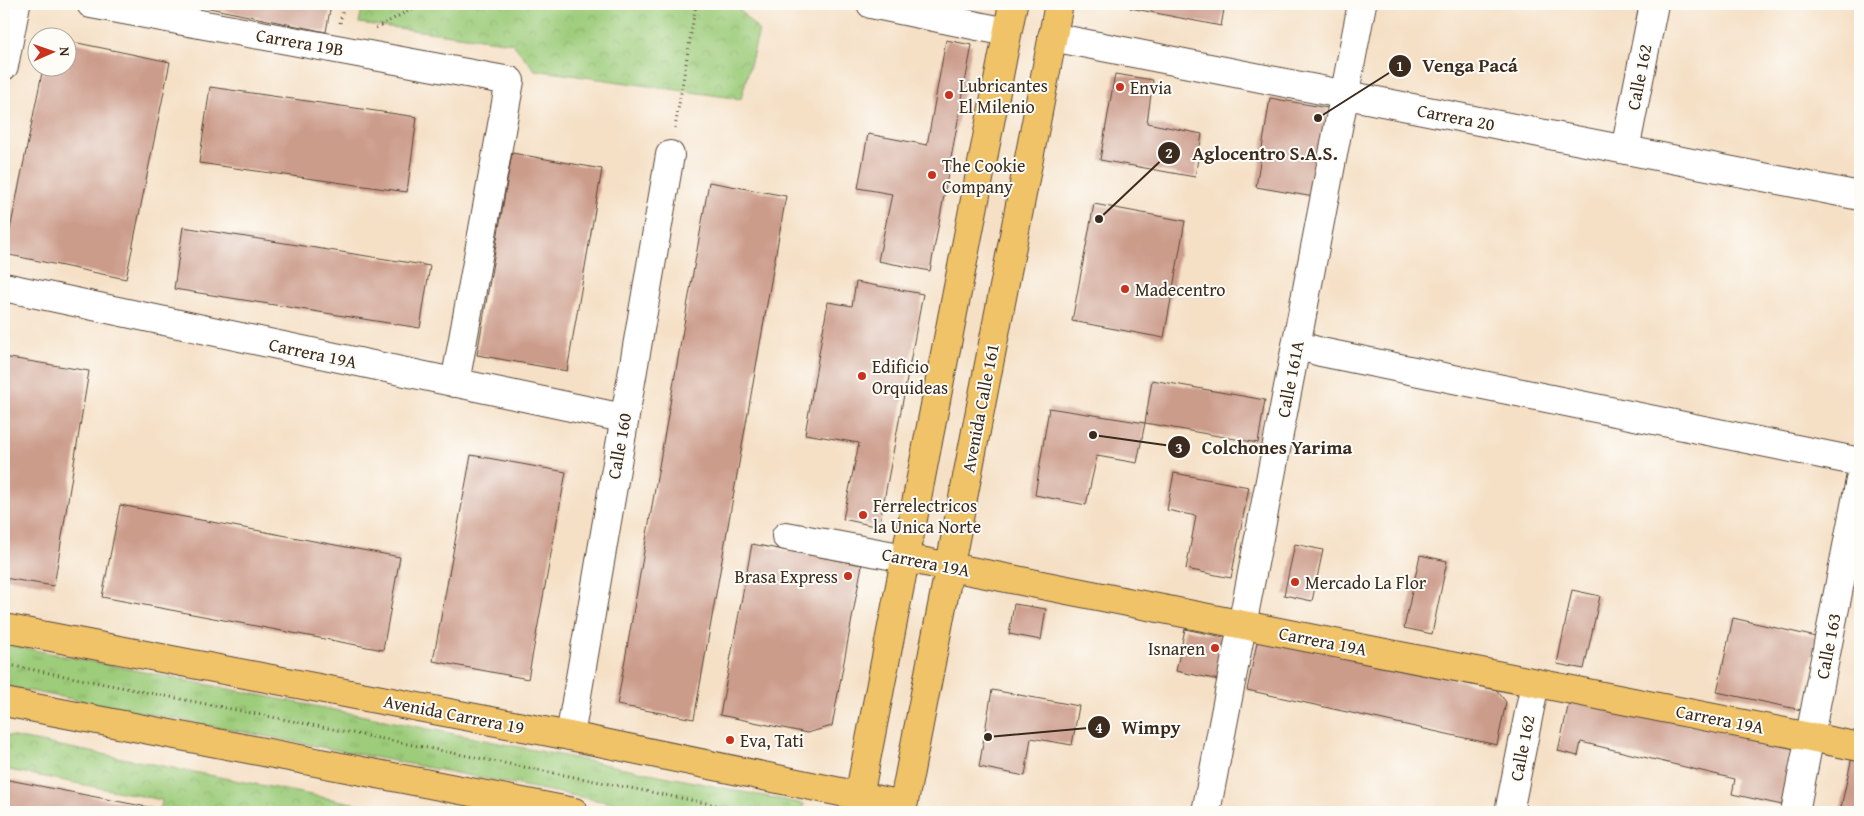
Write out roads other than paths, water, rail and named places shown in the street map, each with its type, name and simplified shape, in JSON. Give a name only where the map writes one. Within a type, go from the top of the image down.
[{"type":"main road","points":[[857,804],[1013,4]]},
{"type":"main road","name":"Avenida Calle 161","points":[[903,808],[1059,4]]},
{"type":"main road","name":"Carrera 19A","points":[[905,558],[1860,747]]},
{"type":"main road","name":"Avenida Carrera 19","points":[[4,628],[570,736],[857,804],[903,808]]},
{"type":"main road","points":[[4,702],[574,812]]},
{"type":"street","points":[[4,66],[16,4]]},
{"type":"street","name":"Carrera 19B","points":[[91,4],[510,81],[455,383]]},
{"type":"street","points":[[872,4],[1007,32]]},
{"type":"street","name":"Calle 161A","points":[[1206,812],[1362,4]]},
{"type":"street","name":"Calle 162","points":[[1625,150],[1654,4]]},
{"type":"street","name":"Carrera 20","points":[[1052,37],[1860,196]]},
{"type":"street","name":"Calle 160","points":[[570,736],[623,418],[670,155]]},
{"type":"street","name":"Carrera 19A","points":[[4,287],[623,418]]},
{"type":"street","points":[[1296,345],[1321,352],[1860,462]]},
{"type":"street","name":"Calle 163","points":[[1795,812],[1860,480]]},
{"type":"street","name":"Carrera 19A","points":[[786,536],[905,558]]},
{"type":"street","name":"Calle 162","points":[[1510,812],[1535,683]]},
{"type":"place","name":"Envia","points":[[1120,87]]},
{"type":"place","name":"Lubricantes El Milenio","points":[[949,95]]},
{"type":"place","name":"Venga Pacá","points":[[1318,118]]},
{"type":"place","name":"The Cookie Company","points":[[932,175]]},
{"type":"place","name":"Aglocentro S.A.S.","points":[[1099,219]]},
{"type":"place","name":"Madecentro","points":[[1125,289]]},
{"type":"place","name":"Edificio Orquideas","points":[[862,376]]},
{"type":"place","name":"Colchones Yarima","points":[[1093,435]]},
{"type":"place","name":"Ferrelectricos la Unica Norte","points":[[863,515]]},
{"type":"place","name":"Brasa Express","points":[[848,576]]},
{"type":"place","name":"Mercado La Flor","points":[[1295,582]]},
{"type":"place","name":"Isnaren","points":[[1215,648]]},
{"type":"place","name":"Wimpy","points":[[988,737]]},
{"type":"place","name":"Eva, Tati","points":[[730,740]]}]
